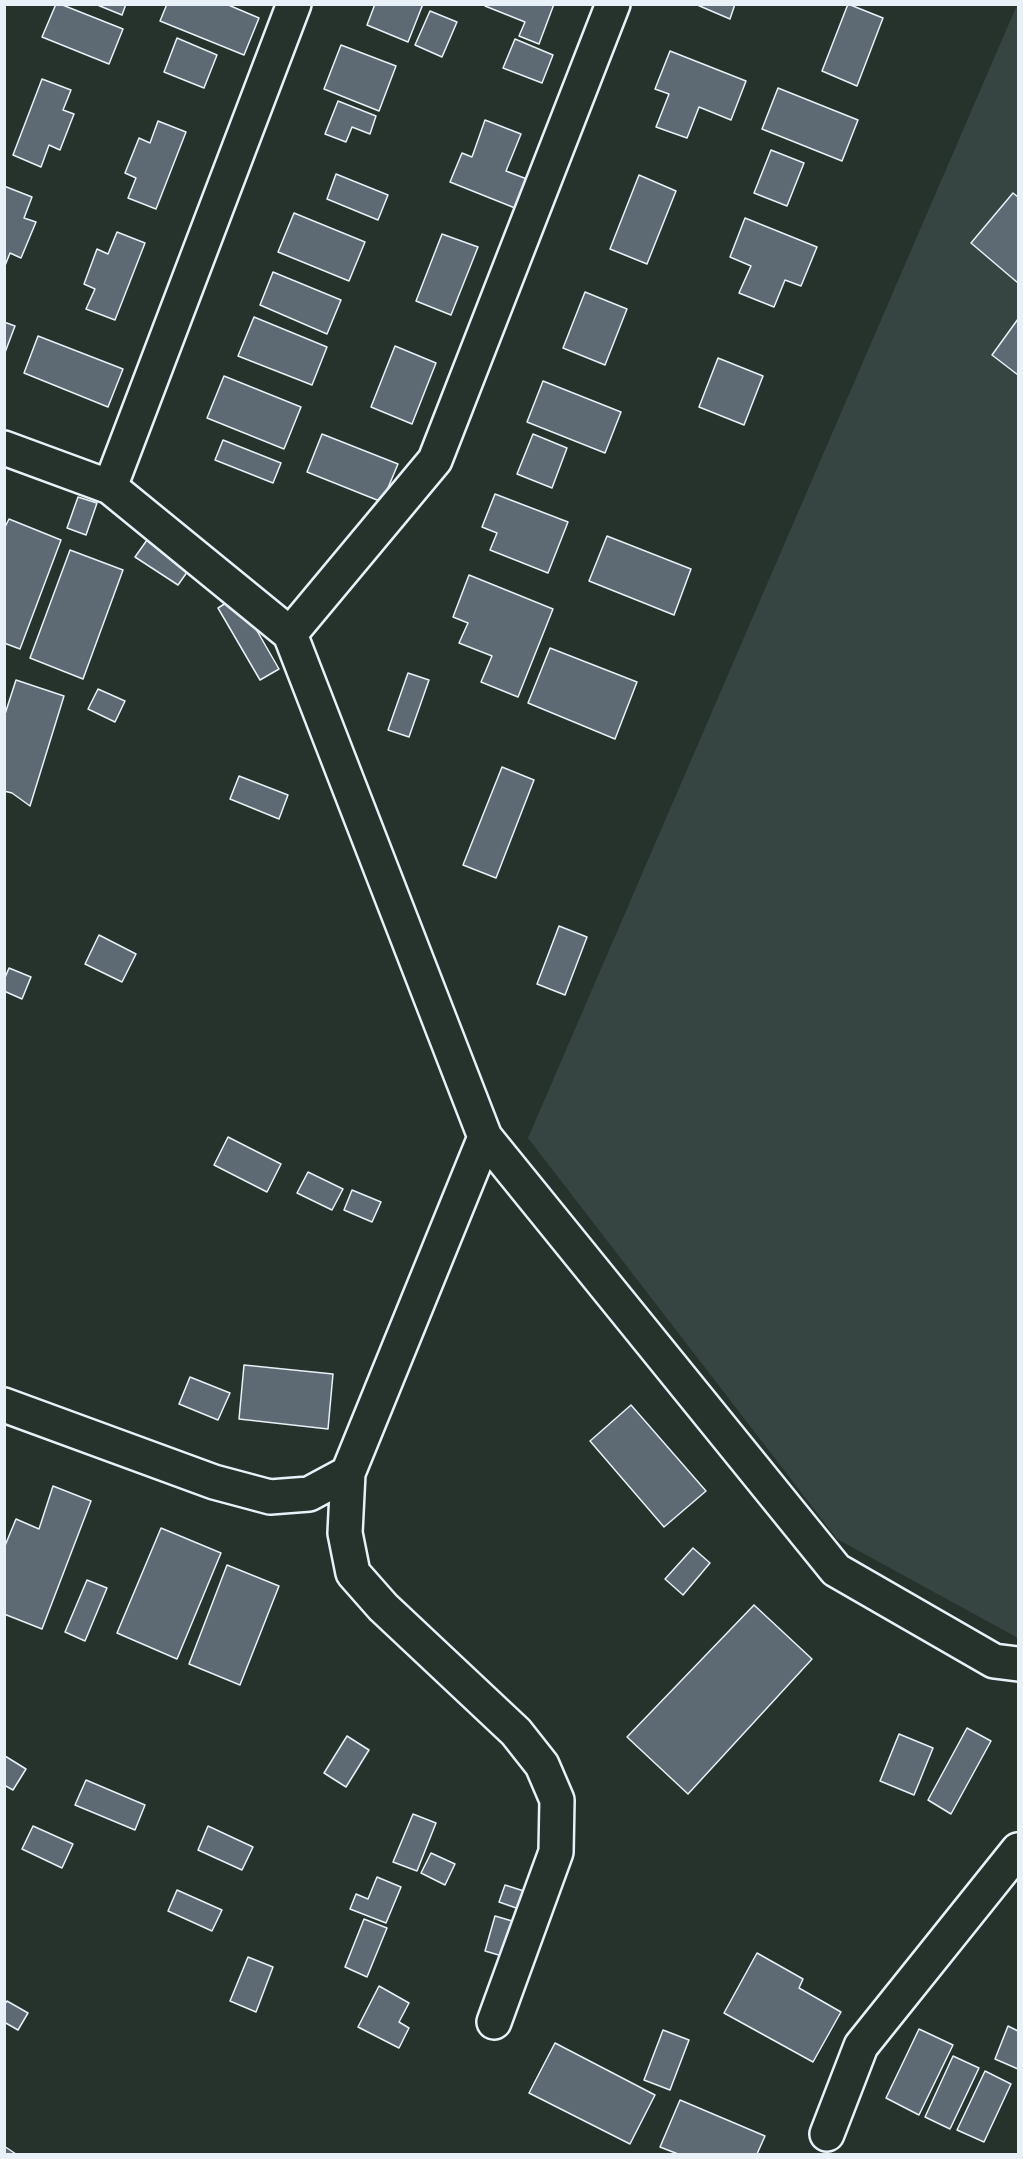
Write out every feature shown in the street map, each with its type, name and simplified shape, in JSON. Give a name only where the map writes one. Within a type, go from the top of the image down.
[{"type":"street","points":[[110,487],[294,4]]},
{"type":"street","points":[[290,634],[435,460],[613,4]]},
{"type":"street","points":[[4,448],[110,487],[290,634],[486,1137],[836,1570],[994,1661],[1018,1664]]},
{"type":"street","points":[[486,1137],[348,1473],[345,1533],[353,1574],[383,1607],[516,1732],[543,1765],[557,1800],[555,1852],[494,2022]]},
{"type":"street","points":[[4,1405],[214,1482],[270,1497],[309,1494],[348,1473]]},
{"type":"street","points":[[827,2134],[861,2046],[1018,1850]]},
{"type":"shaded area","points":[[1017,5],[1018,1638],[837,1539],[528,1138]]},
{"type":"building","points":[[56,4],[123,29],[109,64],[42,37]]},
{"type":"building","points":[[95,4],[126,4],[122,15]]},
{"type":"building","points":[[167,4],[226,4],[259,18],[244,55],[160,21]]},
{"type":"building","points":[[375,4],[423,4],[408,42],[367,25]]},
{"type":"building","points":[[486,4],[554,4],[539,44],[519,36],[525,22],[485,6]]},
{"type":"building","points":[[695,4],[735,4],[730,19]]},
{"type":"building","points":[[848,4],[883,18],[857,86],[822,71]]},
{"type":"building","points":[[430,11],[457,22],[442,57],[415,45]]},
{"type":"building","points":[[177,38],[217,55],[204,88],[164,72]]},
{"type":"building","points":[[515,39],[553,55],[542,83],[503,68]]},
{"type":"building","points":[[341,45],[396,66],[379,111],[324,89]]},
{"type":"building","points":[[670,51],[746,81],[731,120],[699,107],[687,138],[656,127],[669,94],[655,89]]},
{"type":"building","points":[[42,79],[71,90],[63,110],[74,114],[60,150],[49,145],[41,167],[13,155]]},
{"type":"building","points":[[778,88],[858,120],[842,161],[762,129]]},
{"type":"building","points":[[338,101],[376,116],[370,134],[352,127],[346,142],[325,134]]},
{"type":"building","points":[[485,120],[521,134],[506,171],[532,181],[520,210],[450,182],[462,153],[472,157]]},
{"type":"building","points":[[158,121],[186,132],[156,209],[128,198],[136,178],[125,173],[139,138],[150,143]]},
{"type":"building","points":[[771,150],[804,163],[787,206],[754,193]]},
{"type":"building","points":[[336,174],[388,195],[378,220],[327,199]]},
{"type":"building","points":[[639,175],[676,191],[647,264],[610,249]]},
{"type":"building","points":[[4,186],[32,197],[24,218],[36,222],[21,258],[10,253],[4,268]]},
{"type":"building","points":[[1013,193],[1018,197],[1018,283],[971,243]]},
{"type":"building","points":[[294,213],[365,242],[349,281],[278,252]]},
{"type":"building","points":[[745,218],[817,247],[801,286],[785,280],[774,307],[739,293],[751,266],[730,257]]},
{"type":"building","points":[[117,232],[145,243],[115,320],[86,309],[95,289],[84,284],[97,249],[108,254]]},
{"type":"building","points":[[442,234],[478,247],[451,315],[416,301]]},
{"type":"building","points":[[273,272],[341,300],[327,334],[260,305]]},
{"type":"building","points":[[585,292],[627,309],[605,365],[563,348]]},
{"type":"building","points":[[254,317],[327,347],[312,385],[238,356]]},
{"type":"building","points":[[1018,319],[1018,375],[992,355]]},
{"type":"building","points":[[4,322],[15,326],[4,355]]},
{"type":"building","points":[[38,336],[123,369],[108,407],[24,373]]},
{"type":"building","points":[[395,346],[436,363],[412,424],[371,407]]},
{"type":"building","points":[[718,358],[763,376],[744,425],[699,407]]},
{"type":"building","points":[[224,376],[301,407],[284,449],[207,418]]},
{"type":"building","points":[[543,381],[621,412],[605,453],[527,422]]},
{"type":"building","points":[[322,434],[398,464],[382,502],[307,472]]},
{"type":"building","points":[[533,434],[567,448],[552,488],[517,474]]},
{"type":"building","points":[[223,440],[281,463],[273,483],[215,460]]},
{"type":"building","points":[[495,494],[568,522],[548,573],[490,550],[497,533],[482,527]]},
{"type":"building","points":[[78,497],[97,503],[86,535],[67,528]]},
{"type":"building","points":[[9,519],[61,540],[20,649],[4,643],[4,529]]},
{"type":"building","points":[[607,536],[691,569],[674,615],[589,581]]},
{"type":"building","points":[[147,540],[190,568],[178,585],[135,557]]},
{"type":"building","points":[[70,550],[123,570],[83,679],[30,658]]},
{"type":"building","points":[[469,575],[553,609],[518,697],[481,682],[492,656],[459,643],[468,623],[453,617]]},
{"type":"building","points":[[237,596],[279,669],[260,680],[218,608]]},
{"type":"building","points":[[550,648],[637,682],[615,739],[528,703]]},
{"type":"building","points":[[408,673],[429,680],[409,737],[388,730]]},
{"type":"building","points":[[16,680],[64,696],[30,806],[12,793],[4,791],[4,717]]},
{"type":"building","points":[[98,689],[125,701],[115,722],[88,709]]},
{"type":"building","points":[[502,767],[534,780],[496,878],[463,865]]},
{"type":"building","points":[[239,776],[288,795],[279,819],[230,799]]},
{"type":"building","points":[[559,926],[587,937],[565,995],[537,984]]},
{"type":"building","points":[[99,935],[136,954],[122,982],[85,964]]},
{"type":"building","points":[[9,968],[31,977],[22,999],[4,991],[4,980]]},
{"type":"building","points":[[228,1137],[281,1164],[267,1192],[214,1165]]},
{"type":"building","points":[[308,1172],[343,1189],[332,1210],[297,1193]]},
{"type":"building","points":[[352,1190],[381,1202],[372,1222],[344,1210]]},
{"type":"building","points":[[244,1365],[333,1374],[328,1429],[239,1419]]},
{"type":"building","points":[[190,1377],[230,1393],[218,1420],[179,1404]]},
{"type":"building","points":[[631,1405],[706,1491],[664,1527],[590,1441]]},
{"type":"building","points":[[53,1486],[91,1501],[42,1629],[4,1614],[4,1548],[16,1519],[39,1529]]},
{"type":"building","points":[[161,1528],[221,1553],[177,1659],[117,1633]]},
{"type":"building","points":[[693,1548],[710,1563],[683,1595],[665,1579]]},
{"type":"building","points":[[227,1565],[279,1586],[240,1685],[189,1664]]},
{"type":"building","points":[[87,1580],[107,1588],[85,1641],[65,1632]]},
{"type":"building","points":[[754,1605],[812,1659],[688,1794],[627,1737]]},
{"type":"building","points":[[967,1728],[991,1741],[951,1814],[928,1800]]},
{"type":"building","points":[[899,1734],[933,1748],[914,1795],[880,1781]]},
{"type":"building","points":[[347,1736],[369,1750],[346,1787],[324,1773]]},
{"type":"building","points":[[5,1756],[26,1769],[13,1790],[4,1785]]},
{"type":"building","points":[[86,1780],[145,1805],[135,1830],[75,1805]]},
{"type":"building","points":[[413,1814],[436,1823],[417,1871],[393,1862]]},
{"type":"building","points":[[33,1826],[73,1844],[62,1868],[22,1849]]},
{"type":"building","points":[[208,1826],[253,1847],[242,1870],[198,1850]]},
{"type":"building","points":[[431,1853],[455,1864],[445,1885],[421,1873]]},
{"type":"building","points":[[377,1877],[401,1887],[386,1923],[350,1909],[356,1894],[368,1899]]},
{"type":"building","points":[[505,1885],[527,1892],[522,1910],[499,1902]]},
{"type":"building","points":[[177,1890],[222,1910],[212,1931],[168,1911]]},
{"type":"building","points":[[495,1916],[519,1923],[509,1958],[485,1951]]},
{"type":"building","points":[[364,1919],[387,1928],[367,1977],[345,1967]]},
{"type":"building","points":[[757,1953],[803,1979],[799,1988],[841,2012],[813,2062],[724,2013]]},
{"type":"building","points":[[248,1957],[273,1967],[256,2012],[230,2001]]},
{"type":"building","points":[[379,1986],[409,2003],[399,2022],[409,2028],[399,2048],[358,2027]]},
{"type":"building","points":[[7,2001],[28,2013],[18,2030],[4,2022],[4,2005]]},
{"type":"building","points":[[1008,2026],[1018,2031],[1018,2069],[995,2059]]},
{"type":"building","points":[[919,2029],[953,2045],[919,2115],[886,2098]]},
{"type":"building","points":[[663,2030],[689,2040],[670,2090],[644,2080]]},
{"type":"building","points":[[555,2043],[655,2095],[630,2144],[529,2093]]},
{"type":"building","points":[[953,2056],[979,2068],[950,2129],[925,2117]]},
{"type":"building","points":[[985,2071],[1011,2084],[984,2142],[957,2130]]},
{"type":"building","points":[[680,2100],[765,2136],[757,2154],[678,2154],[660,2147]]},
{"type":"building","points":[[4,2146],[16,2154],[4,2154]]}]
